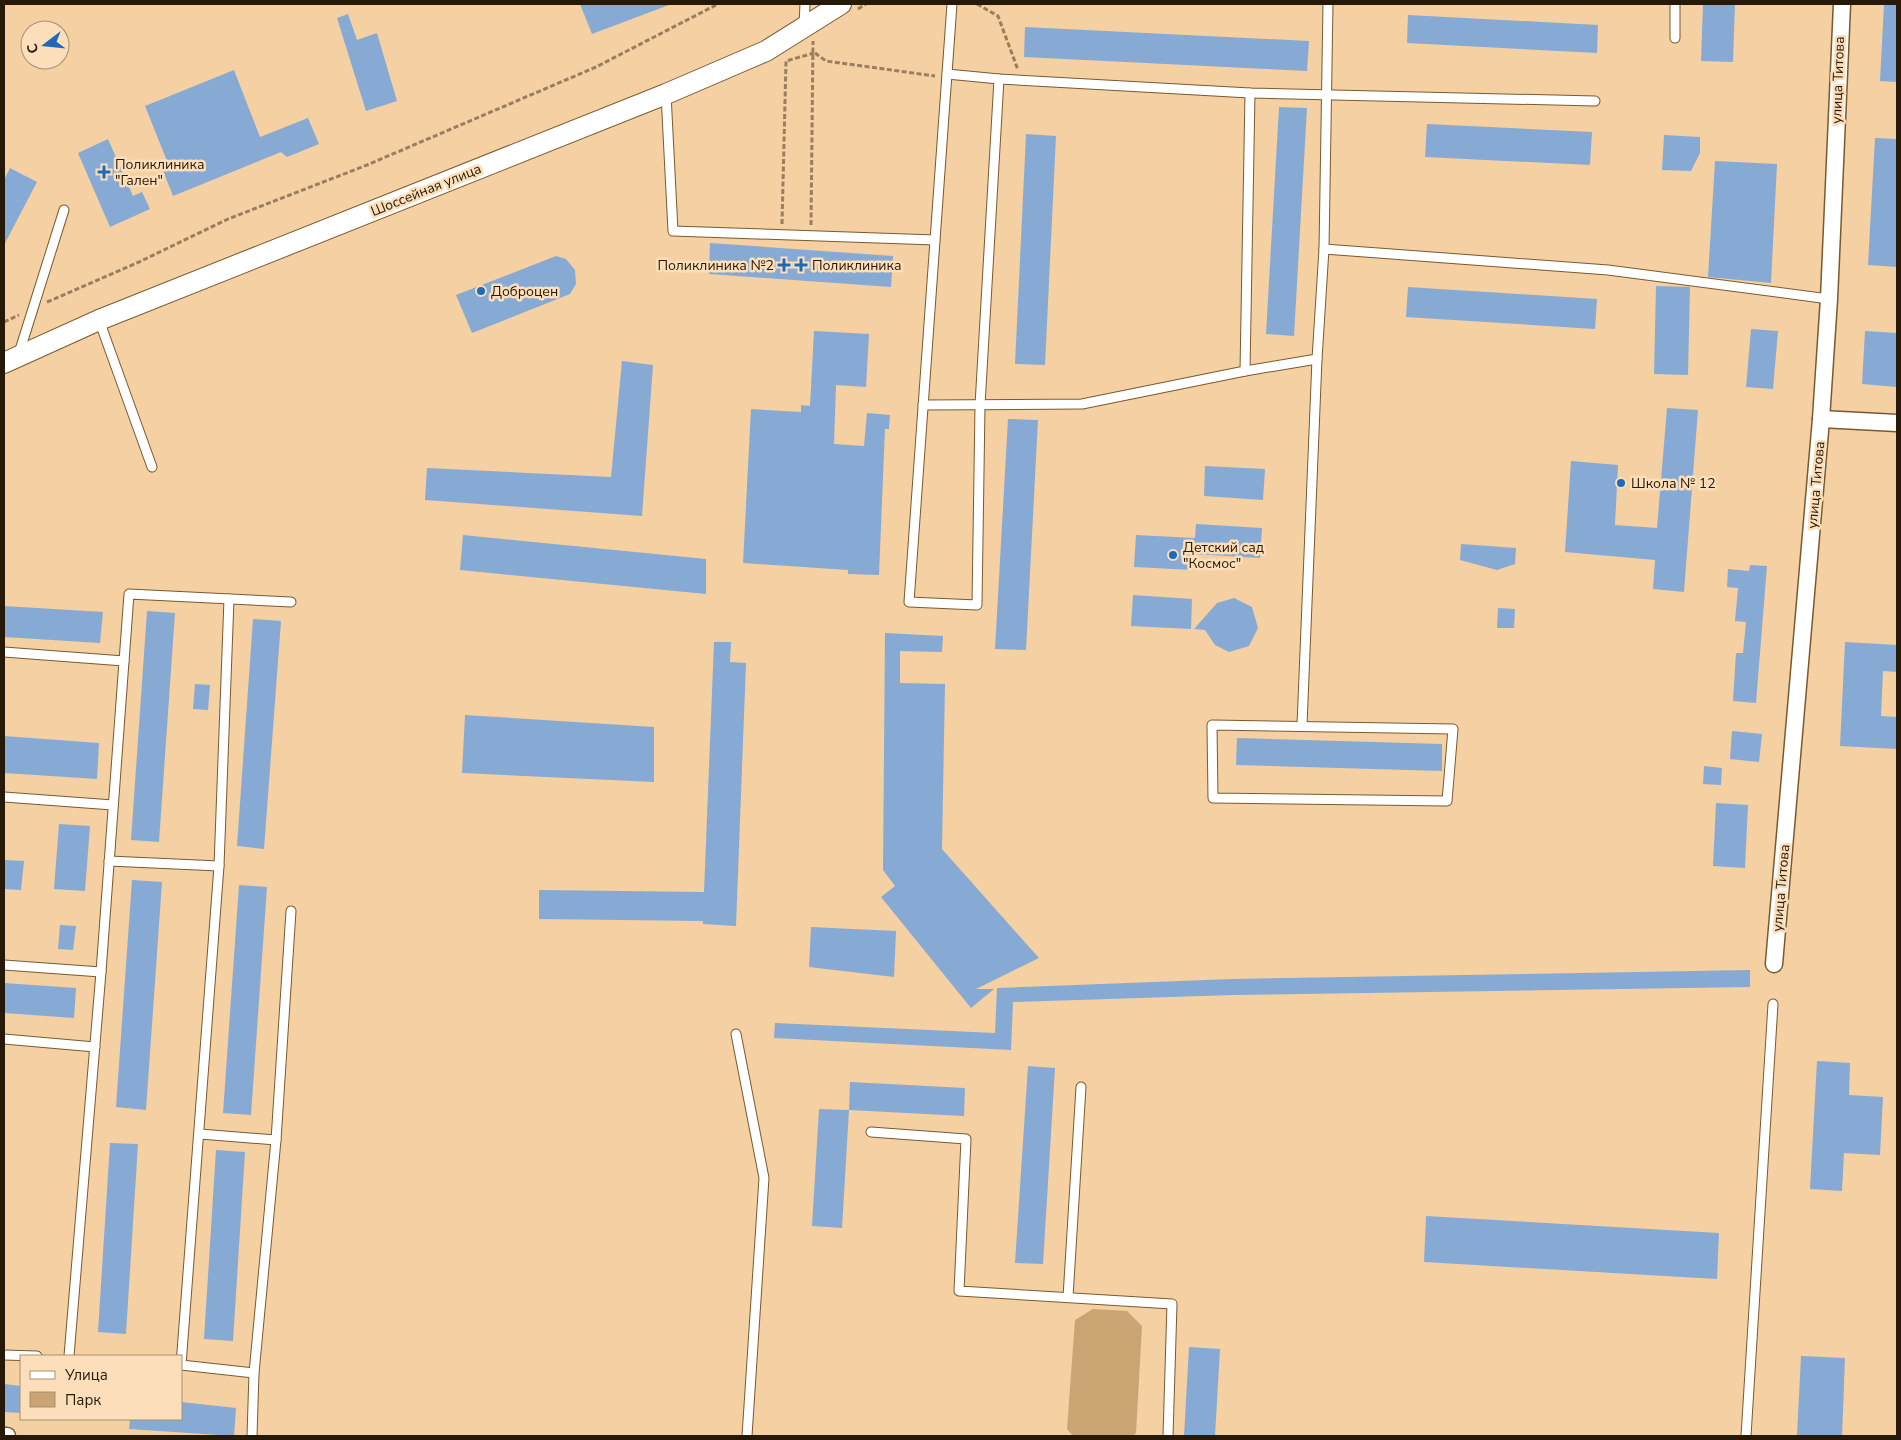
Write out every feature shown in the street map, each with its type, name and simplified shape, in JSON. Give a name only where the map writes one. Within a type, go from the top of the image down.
[{"type":"street","name":"Шоссейная улица","points":[[11,359],[99,320],[666,94],[766,51],[841,4]]},
{"type":"street","name":"улица Титова","points":[[1774,964],[1822,419],[1830,299],[1842,4]]},
{"type":"street","points":[[1822,419],[1897,423]]},
{"type":"lane","points":[[804,28],[805,4]]},
{"type":"lane","points":[[952,4],[909,602],[977,605],[980,405],[999,79]]},
{"type":"lane","points":[[1302,725],[1317,359],[1324,249],[1328,4]]},
{"type":"lane","points":[[1675,4],[1675,38]]},
{"type":"lane","points":[[947,75],[1250,93],[1596,102]]},
{"type":"lane","points":[[1245,371],[1250,93]]},
{"type":"lane","points":[[666,94],[673,230],[935,240]]},
{"type":"lane","points":[[11,359],[64,210]]},
{"type":"lane","points":[[1324,249],[1608,270],[1830,299]]},
{"type":"lane","points":[[99,320],[152,467]]},
{"type":"lane","points":[[923,405],[1082,404],[1245,371],[1317,359]]},
{"type":"lane","points":[[69,1355],[101,972],[129,594],[291,602]]},
{"type":"lane","points":[[182,1355],[219,866],[229,599]]},
{"type":"lane","points":[[4,652],[124,661]]},
{"type":"lane","points":[[1212,725],[1302,725],[1453,729],[1447,801],[1213,798],[1212,725]]},
{"type":"lane","points":[[4,796],[113,805]]},
{"type":"lane","points":[[109,861],[219,866]]},
{"type":"lane","points":[[252,1436],[254,1373],[276,1140],[291,911]]},
{"type":"lane","points":[[4,965],[101,972]]},
{"type":"lane","points":[[1746,1436],[1773,1004]]},
{"type":"lane","points":[[736,1034],[764,1178],[747,1436]]},
{"type":"lane","points":[[4,1038],[95,1047]]},
{"type":"lane","points":[[1068,1297],[1080,1088]]},
{"type":"lane","points":[[871,1132],[966,1139],[959,1291],[1172,1304],[1168,1436]]},
{"type":"lane","points":[[200,1134],[276,1140]]},
{"type":"lane","points":[[4,1355],[20,1356]]},
{"type":"lane","points":[[182,1365],[254,1373]]},
{"type":"path","points":[[44,303],[139,262],[228,219],[367,165],[596,67],[718,4]]},
{"type":"path","points":[[977,4],[998,16],[1021,80]]},
{"type":"path","points":[[810,236],[814,53]]},
{"type":"path","points":[[781,234],[786,61],[814,53],[826,61],[947,75]]},
{"type":"path","points":[[4,322],[28,311]]},
{"type":"green space","points":[[1093,1309],[1127,1311],[1142,1326],[1136,1433],[1133,1436],[1073,1436],[1067,1429],[1075,1320]]},
{"type":"building","points":[[580,4],[669,4],[669,5],[592,34]]},
{"type":"building","points":[[1703,4],[1735,4],[1733,62],[1701,61]]},
{"type":"building","points":[[1884,4],[1897,4],[1897,82],[1880,81]]},
{"type":"building","points":[[348,14],[357,40],[377,33],[397,101],[366,111],[337,18]]},
{"type":"building","points":[[1408,15],[1598,25],[1597,53],[1407,43]]},
{"type":"building","points":[[1025,27],[1309,41],[1307,71],[1024,57]]},
{"type":"building","points":[[234,70],[260,137],[308,118],[319,144],[287,157],[281,152],[173,196],[162,168],[169,166],[145,106]]},
{"type":"building","points":[[1279,107],[1307,108],[1294,336],[1266,334]]},
{"type":"building","points":[[1427,124],[1592,132],[1590,165],[1425,157]]},
{"type":"building","points":[[1026,134],[1056,136],[1045,365],[1015,364]]},
{"type":"building","points":[[1664,135],[1700,137],[1700,153],[1691,171],[1662,170]]},
{"type":"building","points":[[1875,138],[1897,139],[1897,267],[1868,265]]},
{"type":"building","name":"Поликлиника \"Гален\"","points":[[108,139],[133,196],[142,192],[150,209],[110,227],[78,153]]},
{"type":"building","points":[[1715,161],[1777,164],[1771,283],[1708,277]]},
{"type":"building","points":[[10,168],[37,182],[4,245],[4,180]]},
{"type":"building","name":"Поликлиника","points":[[710,243],[893,256],[891,287],[709,274]]},
{"type":"building","points":[[556,256],[566,259],[575,270],[576,284],[570,294],[472,333],[456,295]]},
{"type":"building","points":[[1656,286],[1690,287],[1688,375],[1654,374]]},
{"type":"building","points":[[1408,287],[1597,299],[1595,329],[1406,317]]},
{"type":"building","points":[[1751,329],[1778,331],[1773,389],[1746,387]]},
{"type":"building","points":[[814,331],[869,334],[866,387],[836,385],[834,444],[864,446],[867,413],[890,415],[889,429],[885,429],[879,575],[848,574],[848,570],[743,563],[751,409],[801,412],[801,405],[810,406]]},
{"type":"building","points":[[1865,331],[1897,333],[1897,387],[1862,384]]},
{"type":"building","points":[[622,361],[653,365],[642,516],[425,500],[427,468],[611,477]]},
{"type":"building","points":[[1667,408],[1698,410],[1684,592],[1653,589],[1655,560],[1565,552],[1571,461],[1618,465],[1615,525],[1657,528]]},
{"type":"building","points":[[1008,419],[1038,420],[1026,650],[995,649]]},
{"type":"building","points":[[1205,466],[1265,469],[1263,500],[1204,496]]},
{"type":"building","points":[[1196,524],[1262,528],[1260,558],[1194,554],[1193,570],[1134,567],[1136,535],[1195,538]]},
{"type":"building","points":[[463,535],[706,559],[706,594],[460,570]]},
{"type":"building","points":[[1461,544],[1516,548],[1515,564],[1497,570],[1460,560]]},
{"type":"building","points":[[1750,565],[1767,566],[1756,703],[1733,701],[1736,653],[1743,653],[1746,622],[1735,621],[1738,588],[1727,587],[1728,569],[1749,571]]},
{"type":"building","points":[[1133,595],[1192,599],[1191,629],[1131,626]]},
{"type":"building","points":[[1234,598],[1252,607],[1258,628],[1249,646],[1229,652],[1215,645],[1205,630],[1194,629],[1217,603]]},
{"type":"building","points":[[4,606],[103,612],[100,643],[4,637]]},
{"type":"building","points":[[1498,608],[1515,609],[1514,628],[1497,628]]},
{"type":"building","points":[[147,611],[175,613],[159,842],[131,840]]},
{"type":"building","points":[[253,619],[281,621],[264,849],[237,846]]},
{"type":"building","points":[[885,633],[943,636],[942,652],[900,651],[900,683],[945,684],[942,849],[1039,958],[976,989],[994,989],[971,1008],[881,897],[895,886],[883,870]]},
{"type":"building","points":[[714,642],[731,642],[730,662],[746,663],[736,926],[703,924],[703,921],[539,919],[539,890],[704,892]]},
{"type":"building","points":[[1845,642],[1897,645],[1897,672],[1883,671],[1881,716],[1897,717],[1897,749],[1840,746]]},
{"type":"building","points":[[195,684],[210,685],[208,710],[193,709]]},
{"type":"building","points":[[465,715],[654,727],[654,782],[462,773]]},
{"type":"building","points":[[1732,731],[1762,734],[1759,762],[1730,759]]},
{"type":"building","points":[[4,736],[99,743],[97,779],[4,773]]},
{"type":"building","points":[[1237,738],[1442,744],[1442,771],[1236,765]]},
{"type":"building","points":[[1704,766],[1722,768],[1721,785],[1703,784]]},
{"type":"building","points":[[1716,803],[1748,805],[1745,868],[1713,866]]},
{"type":"building","points":[[59,824],[90,826],[85,891],[54,889]]},
{"type":"building","points":[[4,860],[24,861],[21,890],[4,889]]},
{"type":"building","points":[[132,880],[162,882],[146,1110],[116,1107]]},
{"type":"building","points":[[239,885],[267,887],[251,1115],[223,1113]]},
{"type":"building","points":[[60,925],[76,926],[73,950],[58,949]]},
{"type":"building","points":[[811,927],[896,931],[894,977],[809,967]]},
{"type":"building","points":[[1750,970],[1750,987],[1232,995],[1013,1002],[1011,1050],[774,1038],[775,1023],[995,1033],[997,988],[1232,979]]},
{"type":"building","points":[[4,983],[76,988],[74,1018],[4,1013]]},
{"type":"building","points":[[1817,1061],[1850,1063],[1849,1095],[1883,1097],[1880,1155],[1844,1153],[1842,1191],[1810,1189]]},
{"type":"building","points":[[1028,1066],[1055,1068],[1043,1264],[1015,1263]]},
{"type":"building","points":[[850,1082],[965,1088],[964,1116],[849,1110]]},
{"type":"building","points":[[819,1109],[849,1110],[842,1228],[812,1226]]},
{"type":"building","points":[[110,1143],[138,1144],[126,1334],[98,1332]]},
{"type":"building","points":[[216,1150],[245,1152],[233,1341],[204,1339]]},
{"type":"building","points":[[1426,1216],[1719,1233],[1717,1279],[1424,1262]]},
{"type":"building","points":[[1189,1347],[1220,1349],[1215,1436],[1184,1436]]},
{"type":"building","points":[[1801,1356],[1845,1358],[1842,1436],[1797,1435]]},
{"type":"building","points":[[4,1384],[20,1386],[20,1413],[4,1412]]},
{"type":"building","points":[[182,1402],[236,1408],[234,1436],[129,1429],[130,1420],[182,1420]]},
{"type":"place","name":"Поликлиника \"Гален\"","points":[[104,172]]},
{"type":"place","name":"Поликлиника №2","points":[[784,265]]},
{"type":"place","name":"Поликлиника","points":[[801,265]]},
{"type":"place","name":"Доброцен","points":[[481,291]]},
{"type":"place","name":"Школа № 12","points":[[1621,483]]},
{"type":"place","name":"Детский сад \"Космос\"","points":[[1173,555]]}]
